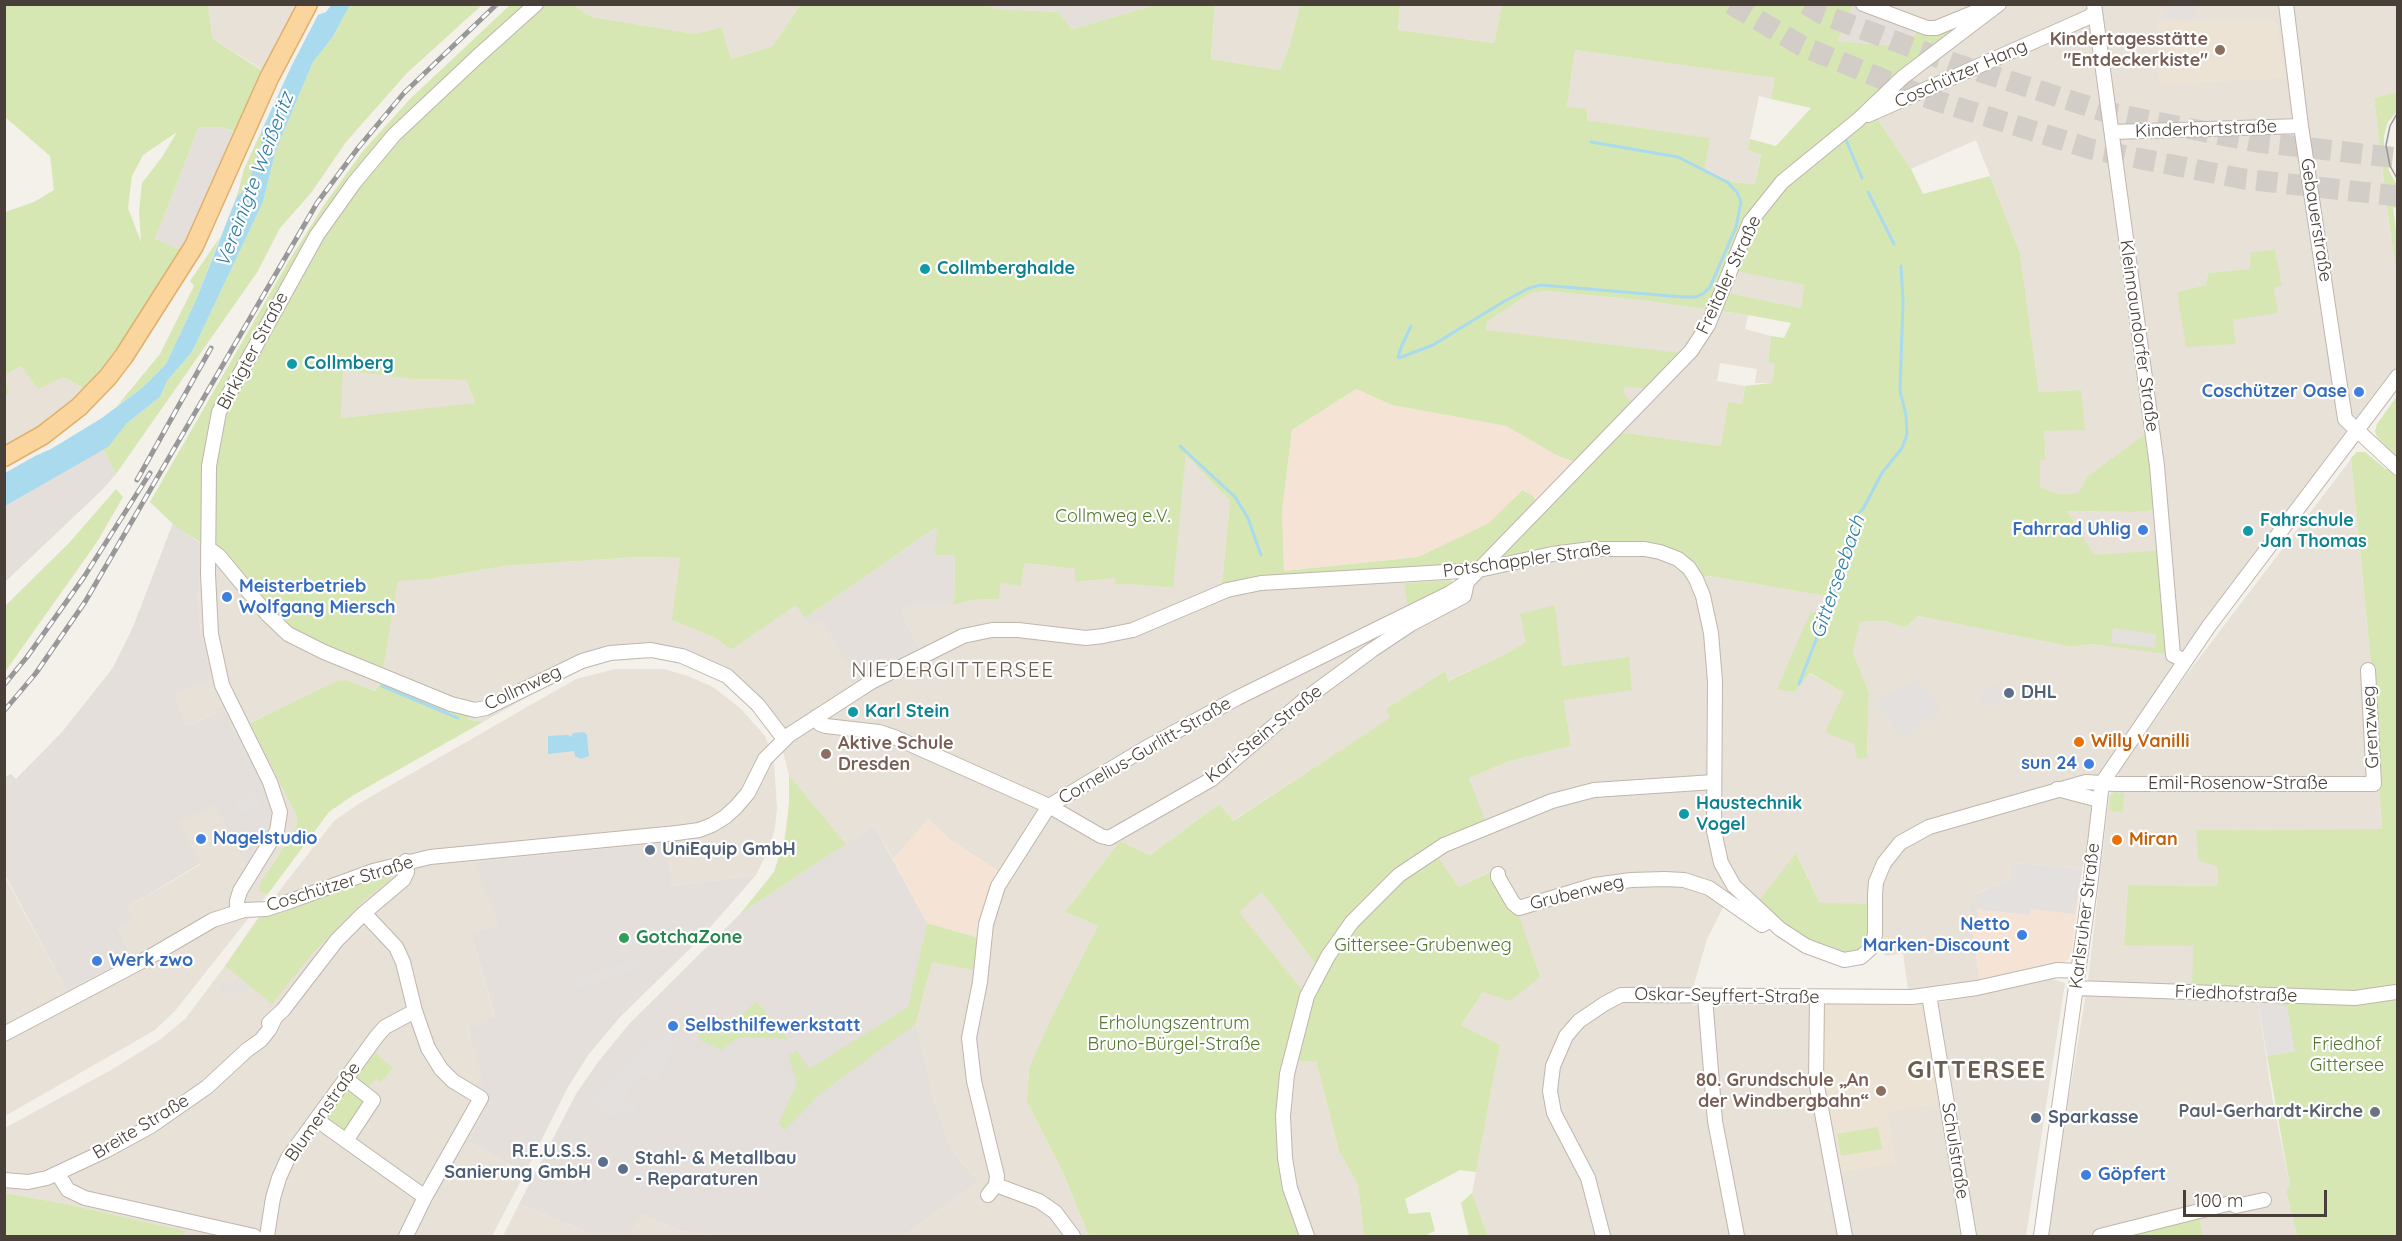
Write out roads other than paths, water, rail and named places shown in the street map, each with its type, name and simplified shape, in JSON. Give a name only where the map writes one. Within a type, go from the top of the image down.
[{"type":"main road","points":[[4,457],[43,435],[66,418],[102,384],[124,356],[195,246],[269,78],[308,4]]},
{"type":"street","name":"Birkigter Straße","points":[[237,912],[240,891],[277,831],[280,812],[270,782],[222,685],[210,624],[209,466],[219,412],[317,235],[354,183],[394,135],[536,4]]},
{"type":"street","points":[[1863,4],[1926,27],[1936,28],[1985,8],[1996,7]]},
{"type":"street","name":"Gebauerstraße","points":[[2286,4],[2301,126],[2344,413],[2346,420],[2397,468]]},
{"type":"street","name":"Freitaler Straße","points":[[1479,570],[1691,351],[1708,325],[1750,222],[1782,182],[1858,120],[1903,77],[1996,7]]},
{"type":"street","name":"Coschützer Hang","points":[[1858,120],[2089,17],[2095,8]]},
{"type":"street","name":"Kleinnaundorfer Straße","points":[[2095,8],[2157,466],[2173,654],[2185,661]]},
{"type":"street","name":"Kinderhortstraße","points":[[2112,132],[2301,126]]},
{"type":"street","name":"Karlsruher Straße","points":[[2041,1236],[2102,783],[2209,626],[2397,376]]},
{"type":"street","name":"Collmweg","points":[[208,548],[219,556],[268,615],[288,634],[324,652],[451,704],[475,710],[486,708],[582,661],[621,651],[651,650],[682,656],[727,676],[758,705],[779,744]]},
{"type":"street","name":"Potschappler Straße","points":[[779,744],[871,682],[963,636],[978,632],[1018,630],[1086,638],[1103,636],[1133,630],[1227,590],[1261,583],[1479,570],[1552,554],[1606,548],[1660,552],[1684,564],[1693,573],[1701,590],[1711,633],[1715,681],[1714,831],[1721,863],[1734,886],[1770,920],[1792,939],[1817,951],[1844,960],[1861,957],[1870,949],[1875,935],[1875,894],[1880,873],[1900,843],[1929,827],[2082,782],[2102,783]]},
{"type":"street","name":"Cornelius-Gurlitt-Straße","points":[[1073,1236],[1056,1212],[1039,1201],[992,1190],[997,1176],[973,1074],[970,1030],[980,982],[986,924],[998,886],[1049,806],[1144,749],[1237,698],[1450,593],[1467,582],[1479,570]]},
{"type":"street","name":"Karl-Stein-Straße","points":[[816,717],[820,724],[826,726],[865,730],[890,736],[1049,806],[1101,836],[1109,838],[1212,779],[1304,700],[1372,650],[1411,624],[1464,596],[1467,582]]},
{"type":"street","name":"Grenzweg","points":[[2368,670],[2374,784]]},
{"type":"street","name":"Coschützer Straße","points":[[4,1034],[146,959],[213,920],[237,912],[277,906],[354,877],[406,861],[459,853],[594,842],[699,830],[725,818],[736,807],[748,793],[765,759],[779,744]]},
{"type":"street","points":[[1307,1236],[1288,1179],[1282,1116],[1287,1074],[1298,1028],[1313,983],[1328,956],[1352,922],[1398,875],[1444,845],[1552,801],[1585,791],[1619,787],[1714,782]]},
{"type":"street","name":"Emil-Rosenow-Straße","points":[[2102,783],[2374,784]]},
{"type":"street","points":[[2057,789],[2099,800]]},
{"type":"street","name":"Breite Straße","points":[[4,1180],[38,1181],[58,1174],[166,1117],[207,1087],[264,1037],[275,1018],[338,940],[364,913],[403,880],[407,872],[406,861]]},
{"type":"street","name":"Grubenweg","points":[[1498,874],[1513,903],[1519,908],[1595,885],[1631,880],[1665,879],[1684,880],[1709,888],[1761,925],[1770,920]]},
{"type":"street","points":[[364,913],[396,947],[404,962],[415,1011],[428,1048],[441,1069],[453,1081],[481,1098],[425,1197],[406,1236]]},
{"type":"street","name":"Oskar-Seyffert-Straße","points":[[1603,1236],[1588,1178],[1552,1106],[1550,1082],[1558,1051],[1566,1036],[1578,1021],[1595,1009],[1621,995],[1889,998],[1929,995],[1977,988],[2057,970],[2078,971]]},
{"type":"street","name":"Friedhofstraße","points":[[2076,988],[2355,998],[2396,992]]},
{"type":"street","name":"Schulstraße","points":[[1929,995],[1969,1236]]},
{"type":"street","points":[[1705,997],[1715,1121],[1737,1236]]},
{"type":"street","points":[[1817,997],[1816,1081],[1845,1236]]},
{"type":"street","name":"Blumenstraße","points":[[267,1236],[279,1178],[288,1158],[385,1027],[415,1011]]},
{"type":"street","points":[[346,1079],[373,1100],[346,1141]]},
{"type":"street","points":[[317,1120],[425,1197]]},
{"type":"street","points":[[58,1174],[68,1190],[87,1198],[254,1236]]},
{"type":"street","points":[[2100,1236],[2231,1203],[2236,1206],[2264,1200]]},
{"type":"water","name":"Vereinigte Weißeritz","points":[[331,5],[350,5],[332,38],[313,62],[276,150],[263,202],[192,352],[167,381],[160,397],[126,424],[108,447],[5,506],[5,473],[51,449],[102,418],[143,387],[166,364],[196,300],[237,196],[243,191],[250,178],[261,144],[261,132],[318,15],[326,12]]},
{"type":"water","points":[[584,732],[587,735],[589,756],[581,759],[575,756],[574,751],[548,754],[548,736],[568,735],[571,737],[573,733]]},
{"type":"waterway","name":"Gitterseebach","points":[[1846,140],[1862,178]]},
{"type":"waterway","points":[[1411,326],[1399,358],[1433,345],[1503,302],[1529,288],[1541,285],[1683,297],[1696,297],[1710,287],[1736,227],[1741,202],[1737,192],[1727,182],[1678,157],[1591,142]]},
{"type":"waterway","name":"Gitterseebach","points":[[1868,192],[1894,244]]},
{"type":"waterway","name":"Gitterseebach","points":[[1799,684],[1836,588],[1858,514],[1882,473],[1902,448],[1907,434],[1906,415],[1900,391],[1903,301],[1901,266]]},
{"type":"waterway","points":[[1180,446],[1235,497],[1248,518],[1261,555]]},
{"type":"waterway","points":[[382,686],[458,718]]},
{"type":"tunnel","points":[[1731,4],[1802,46],[1931,99],[2091,149],[2244,179],[2398,196]]},
{"type":"tunnel","points":[[1806,4],[1822,14],[1956,64],[2106,112],[2257,142],[2398,158]]},
{"type":"tram line","points":[[2398,112],[2390,126],[2386,145],[2390,166],[2398,180]]},
{"type":"railway","points":[[4,711],[36,673],[85,602],[317,203],[358,148],[404,93],[497,4]]},
{"type":"railway","points":[[137,480],[211,348]]},
{"type":"railway","points":[[4,685],[27,657],[84,577],[150,473]]},
{"type":"place","name":"Kindertagesstätte \"Entdeckerkiste\"","points":[[2220,50]]},
{"type":"place","name":"Collmberghalde","points":[[925,269]]},
{"type":"place","name":"Collmberg","points":[[292,364]]},
{"type":"place","name":"Coschützer Oase","points":[[2359,392]]},
{"type":"place","name":"Fahrrad Uhlig","points":[[2143,530]]},
{"type":"place","name":"Fahrschule Jan Thomas","points":[[2248,531]]},
{"type":"place","name":"Meisterbetrieb Wolfgang Miersch","points":[[227,597]]},
{"type":"place","name":"DHL","points":[[2009,693]]},
{"type":"place","name":"Karl Stein","points":[[853,712]]},
{"type":"place","name":"Willy Vanilli","points":[[2079,742]]},
{"type":"place","name":"Aktive Schule Dresden","points":[[826,754]]},
{"type":"place","name":"sun 24","points":[[2089,764]]},
{"type":"place","name":"Haustechnik Vogel","points":[[1684,814]]},
{"type":"place","name":"Nagelstudio","points":[[201,839]]},
{"type":"place","name":"Miran","points":[[2117,840]]},
{"type":"place","name":"UniEquip GmbH","points":[[650,850]]},
{"type":"place","name":"Netto Marken-Discount","points":[[2022,935]]},
{"type":"place","name":"GotchaZone","points":[[624,938]]},
{"type":"place","name":"Werk zwo","points":[[97,961]]},
{"type":"place","name":"Selbsthilfewerkstatt","points":[[673,1026]]},
{"type":"place","name":"80. Grundschule „An der Windbergbahn“","points":[[1881,1091]]},
{"type":"place","name":"Paul-Gerhardt-Kirche","points":[[2375,1112]]},
{"type":"place","name":"Sparkasse","points":[[2036,1118]]},
{"type":"place","name":"R.E.U.S.S. Sanierung GmbH","points":[[603,1162]]},
{"type":"place","name":"Stahl- & Metallbau - Reparaturen","points":[[623,1169]]},
{"type":"place","name":"Göpfert","points":[[2086,1175]]},
{"type":"district","name":"NIEDERGITTERSEE","points":[[953,671]]},
{"type":"district","name":"GITTERSEE","points":[[1977,1071]]},
{"type":"park label","name":"Collmweg e.V.","points":[[1113,517]]},
{"type":"park label","name":"Gittersee-Grubenweg","points":[[1423,946]]},
{"type":"park label","name":"Erholungszentrum Bruno-Bürgel-Straße","points":[[1174,1034]]},
{"type":"park label","name":"Friedhof Gittersee","points":[[2347,1055]]}]
